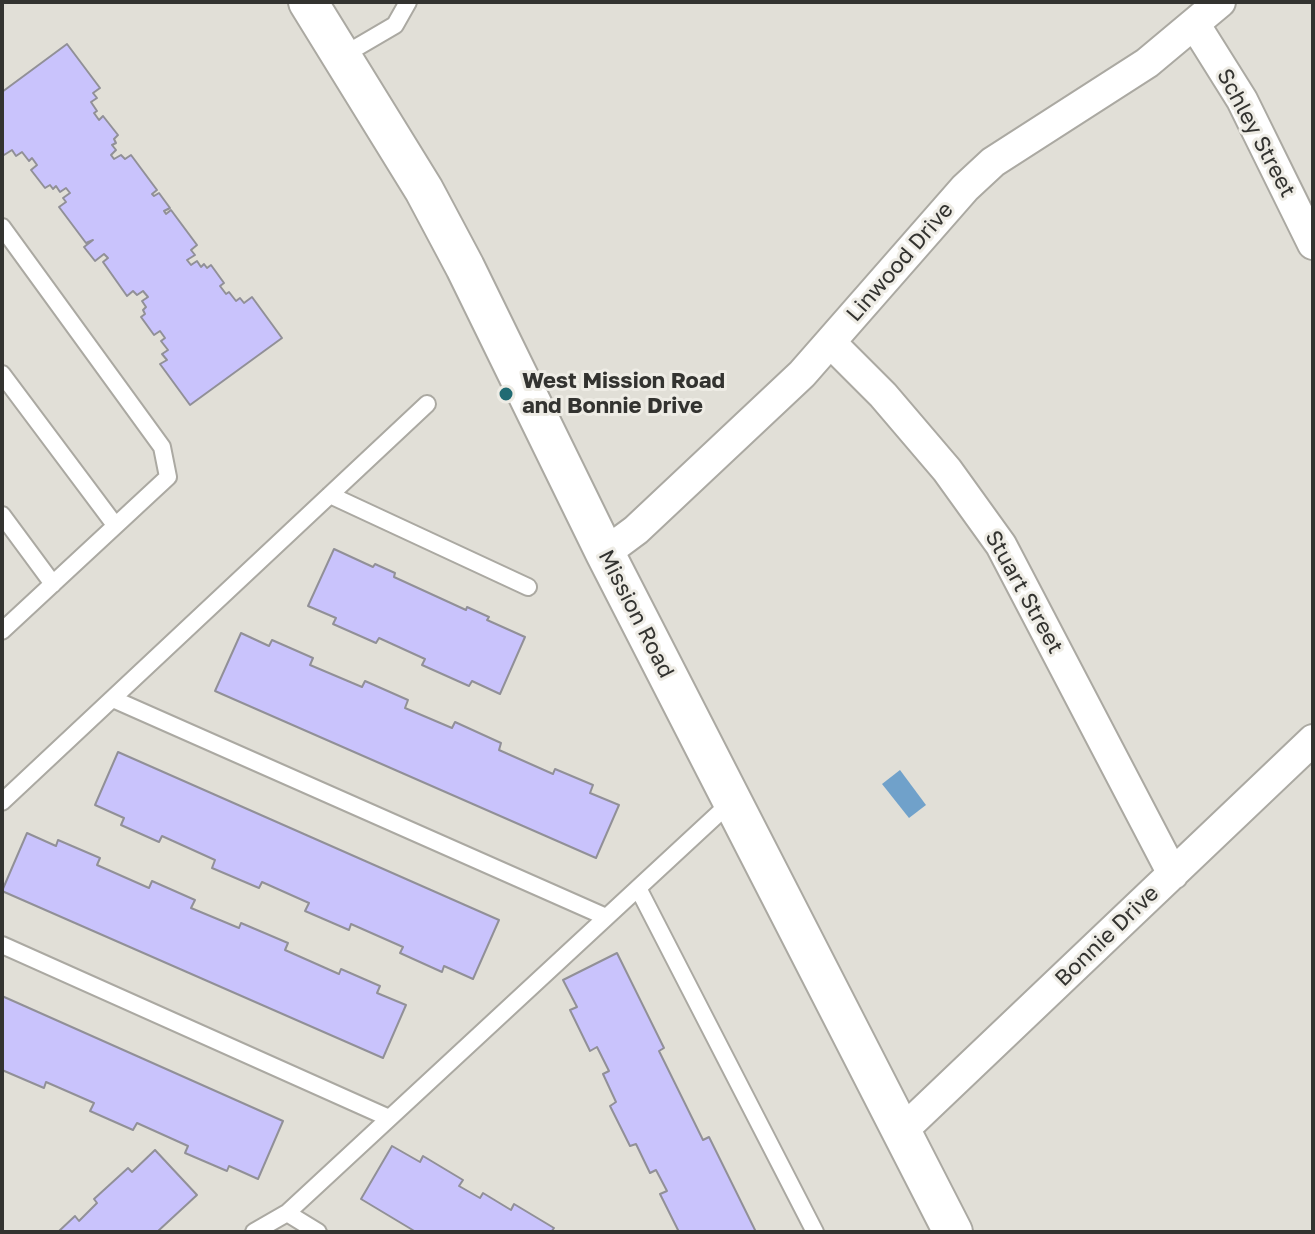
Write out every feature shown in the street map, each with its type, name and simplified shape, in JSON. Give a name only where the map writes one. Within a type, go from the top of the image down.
[{"type":"street","name":"Linwood Drive","points":[[605,553],[636,530],[802,374],[965,188],[993,162],[1147,63],[1220,2]]},
{"type":"street","name":"Mission Road","points":[[312,4],[424,190],[465,267],[605,553],[953,1232]]},
{"type":"street","name":"Schley Street","points":[[1195,25],[1242,100],[1313,244]]},
{"type":"street","name":"Stuart Street","points":[[830,342],[883,395],[947,470],[1001,545],[1173,874]]},
{"type":"street","name":"Bonnie Drive","points":[[901,1132],[1313,740]]},
{"type":"lane","points":[[342,56],[395,25],[408,2]]},
{"type":"lane","points":[[2,227],[162,447],[168,477],[2,631]]},
{"type":"lane","points":[[2,374],[115,525]]},
{"type":"lane","points":[[2,802],[427,404]]},
{"type":"lane","points":[[330,495],[528,587]]},
{"type":"lane","points":[[2,515],[53,584]]},
{"type":"lane","points":[[113,699],[606,917]]},
{"type":"lane","points":[[254,1232],[287,1213],[732,801]]},
{"type":"lane","points":[[638,888],[815,1232]]},
{"type":"lane","points":[[2,945],[389,1118]]},
{"type":"lane","points":[[287,1213],[318,1232]]},
{"type":"water","points":[[900,770],[926,805],[909,818],[882,784]]},
{"type":"building","points":[[67,44],[100,88],[93,93],[97,98],[91,102],[99,120],[103,116],[118,135],[114,139],[116,143],[112,145],[116,150],[111,155],[114,159],[121,155],[125,159],[131,155],[157,190],[152,194],[159,193],[170,208],[164,211],[166,214],[171,210],[197,245],[191,250],[195,255],[187,260],[191,265],[197,261],[201,267],[211,265],[224,283],[220,286],[236,301],[240,298],[244,303],[252,297],[282,338],[190,405],[160,364],[167,360],[162,354],[168,350],[161,341],[165,338],[160,331],[154,335],[141,317],[146,307],[142,301],[148,297],[143,291],[137,295],[133,291],[127,296],[103,262],[108,258],[104,254],[95,261],[84,247],[93,240],[86,243],[59,207],[66,202],[63,198],[70,193],[66,188],[60,192],[56,186],[53,189],[50,185],[45,188],[31,170],[37,165],[32,158],[29,161],[22,152],[16,156],[12,150],[4,155],[2,152],[2,92]]},
{"type":"building","points":[[334,549],[373,567],[375,564],[395,573],[394,577],[466,610],[467,607],[489,617],[487,620],[525,637],[500,694],[472,681],[469,686],[422,665],[425,659],[379,638],[376,643],[333,624],[336,618],[308,606]]},
{"type":"building","points":[[241,633],[269,646],[272,640],[313,658],[310,665],[362,687],[365,681],[408,700],[405,708],[452,728],[455,722],[501,743],[499,750],[553,774],[555,769],[593,785],[590,793],[619,805],[596,858],[215,691]]},
{"type":"building","points":[[118,752],[499,920],[473,979],[444,966],[442,972],[400,953],[403,947],[351,924],[349,930],[305,911],[309,903],[262,882],[259,888],[212,868],[215,860],[162,836],[159,842],[121,825],[124,818],[95,805]]},
{"type":"building","points":[[27,833],[56,846],[58,840],[100,858],[97,865],[149,888],[152,881],[195,900],[191,908],[239,928],[241,923],[288,943],[285,950],[339,974],[341,969],[380,986],[377,993],[406,1005],[383,1058],[2,891]]},
{"type":"building","points":[[617,953],[664,1048],[659,1051],[703,1140],[709,1137],[756,1232],[679,1232],[660,1194],[667,1191],[656,1170],[650,1173],[636,1144],[630,1146],[610,1106],[616,1102],[603,1074],[609,1071],[597,1047],[590,1051],[570,1010],[577,1007],[563,980]]},
{"type":"building","points":[[2,996],[283,1121],[258,1179],[229,1166],[227,1171],[185,1153],[188,1146],[137,1123],[133,1130],[90,1111],[94,1103],[46,1082],[44,1088],[2,1070]]},
{"type":"building","points":[[392,1146],[420,1162],[423,1156],[463,1180],[459,1186],[480,1198],[483,1193],[511,1210],[514,1204],[554,1228],[551,1232],[416,1232],[361,1199]]},
{"type":"building","points":[[155,1150],[197,1195],[157,1232],[58,1232],[75,1216],[79,1221],[97,1203],[94,1199],[128,1168],[132,1172]]},
{"type":"place","name":"West Mission Road and Bonnie Drive","points":[[506,394]]}]
